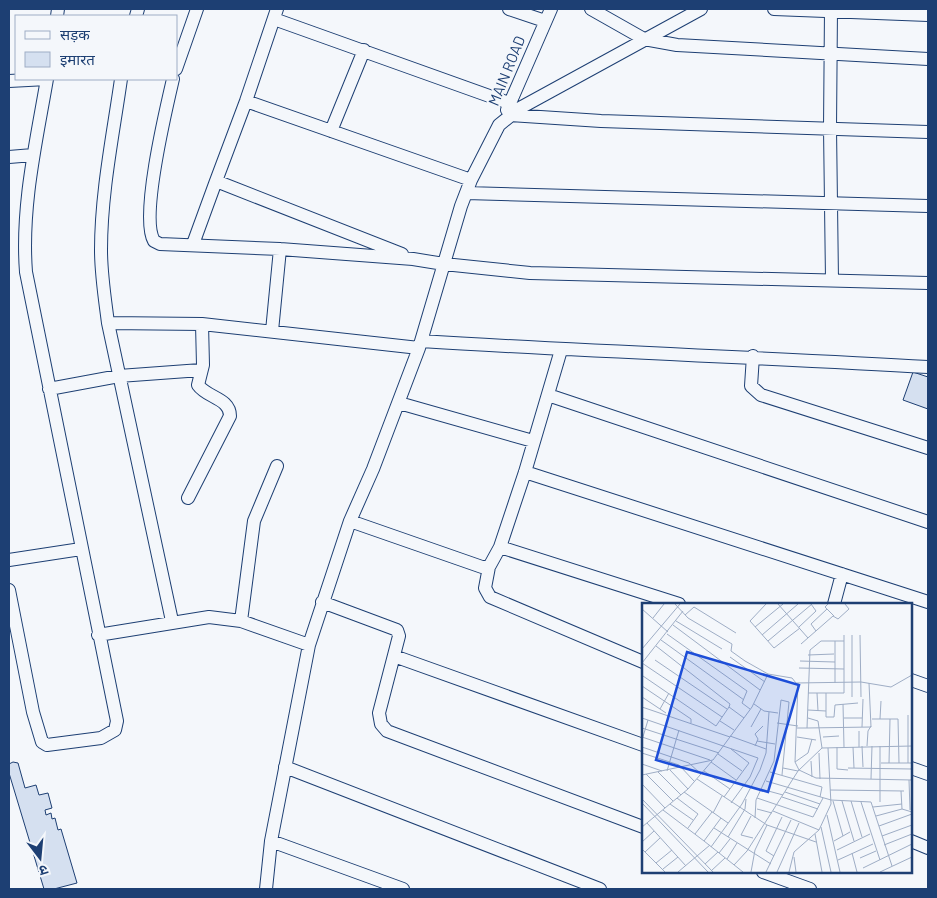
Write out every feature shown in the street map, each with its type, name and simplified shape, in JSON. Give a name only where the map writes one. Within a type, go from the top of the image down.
[{"type":"street","points":[[178,63],[197,9]]},
{"type":"street","points":[[509,9],[545,21]]},
{"type":"street","name":"MAIN ROAD","points":[[266,889],[271,841],[308,645],[350,521],[399,403],[420,345],[466,193],[499,125],[508,112],[551,9]]},
{"type":"street","points":[[591,9],[644,39],[678,45],[928,59]]},
{"type":"street","points":[[508,112],[701,9]]},
{"type":"street","points":[[774,9],[928,15]]},
{"type":"street","points":[[831,10],[830,202],[832,280]]},
{"type":"street","points":[[194,244],[246,101],[275,14],[508,112],[601,121],[928,132]]},
{"type":"street","points":[[331,131],[364,50]]},
{"type":"street","points":[[9,81],[28,80]]},
{"type":"street","points":[[9,590],[37,729],[42,742],[47,745],[102,738],[115,730],[117,721],[98,635],[26,272],[24,224],[33,155],[47,80]]},
{"type":"street","points":[[121,80],[110,150],[101,250],[108,323],[172,621]]},
{"type":"street","points":[[173,80],[157,155],[149,228],[154,241],[160,244],[280,249],[414,259],[444,264],[530,272],[654,277],[928,283]]},
{"type":"street","points":[[246,101],[471,180]]},
{"type":"street","points":[[9,157],[33,155]]},
{"type":"street","points":[[216,181],[414,259]]},
{"type":"street","points":[[466,193],[928,206]]},
{"type":"street","points":[[272,331],[280,249]]},
{"type":"street","points":[[108,323],[202,324],[420,345],[752,356],[928,367]]},
{"type":"street","points":[[188,498],[230,416],[230,408],[226,404],[200,388],[198,379],[201,370],[202,324]]},
{"type":"street","points":[[561,350],[525,472],[500,547],[489,567],[485,588],[486,594],[642,662]]},
{"type":"street","points":[[752,356],[752,386],[760,395],[928,448]]},
{"type":"street","points":[[49,389],[120,376],[201,370]]},
{"type":"street","points":[[548,396],[928,522]]},
{"type":"street","points":[[399,403],[533,442]]},
{"type":"street","points":[[241,621],[248,583],[254,521],[277,466]]},
{"type":"street","points":[[525,472],[928,602]]},
{"type":"street","points":[[350,521],[482,568],[489,567]]},
{"type":"street","points":[[500,547],[676,603]]},
{"type":"street","points":[[9,560],[81,549]]},
{"type":"street","points":[[834,603],[842,574]]},
{"type":"street","points":[[322,602],[397,630],[399,636],[380,712],[381,724],[387,731],[642,827]]},
{"type":"street","points":[[98,635],[172,621],[209,617],[241,621],[308,645]]},
{"type":"street","points":[[394,656],[642,745]]},
{"type":"street","points":[[912,680],[928,686]]},
{"type":"street","points":[[286,767],[600,889]]},
{"type":"street","points":[[912,768],[928,774]]},
{"type":"street","points":[[271,841],[403,889]]},
{"type":"street","points":[[912,842],[928,848]]},
{"type":"street","points":[[766,873],[810,889]]},
{"type":"building","points":[[913,372],[928,377],[928,409],[903,400]]},
{"type":"building","points":[[13,762],[18,763],[25,788],[36,785],[39,795],[48,793],[52,808],[45,810],[46,815],[51,813],[52,819],[55,818],[58,830],[61,829],[77,883],[54,889],[44,889],[9,773],[9,764]]}]
